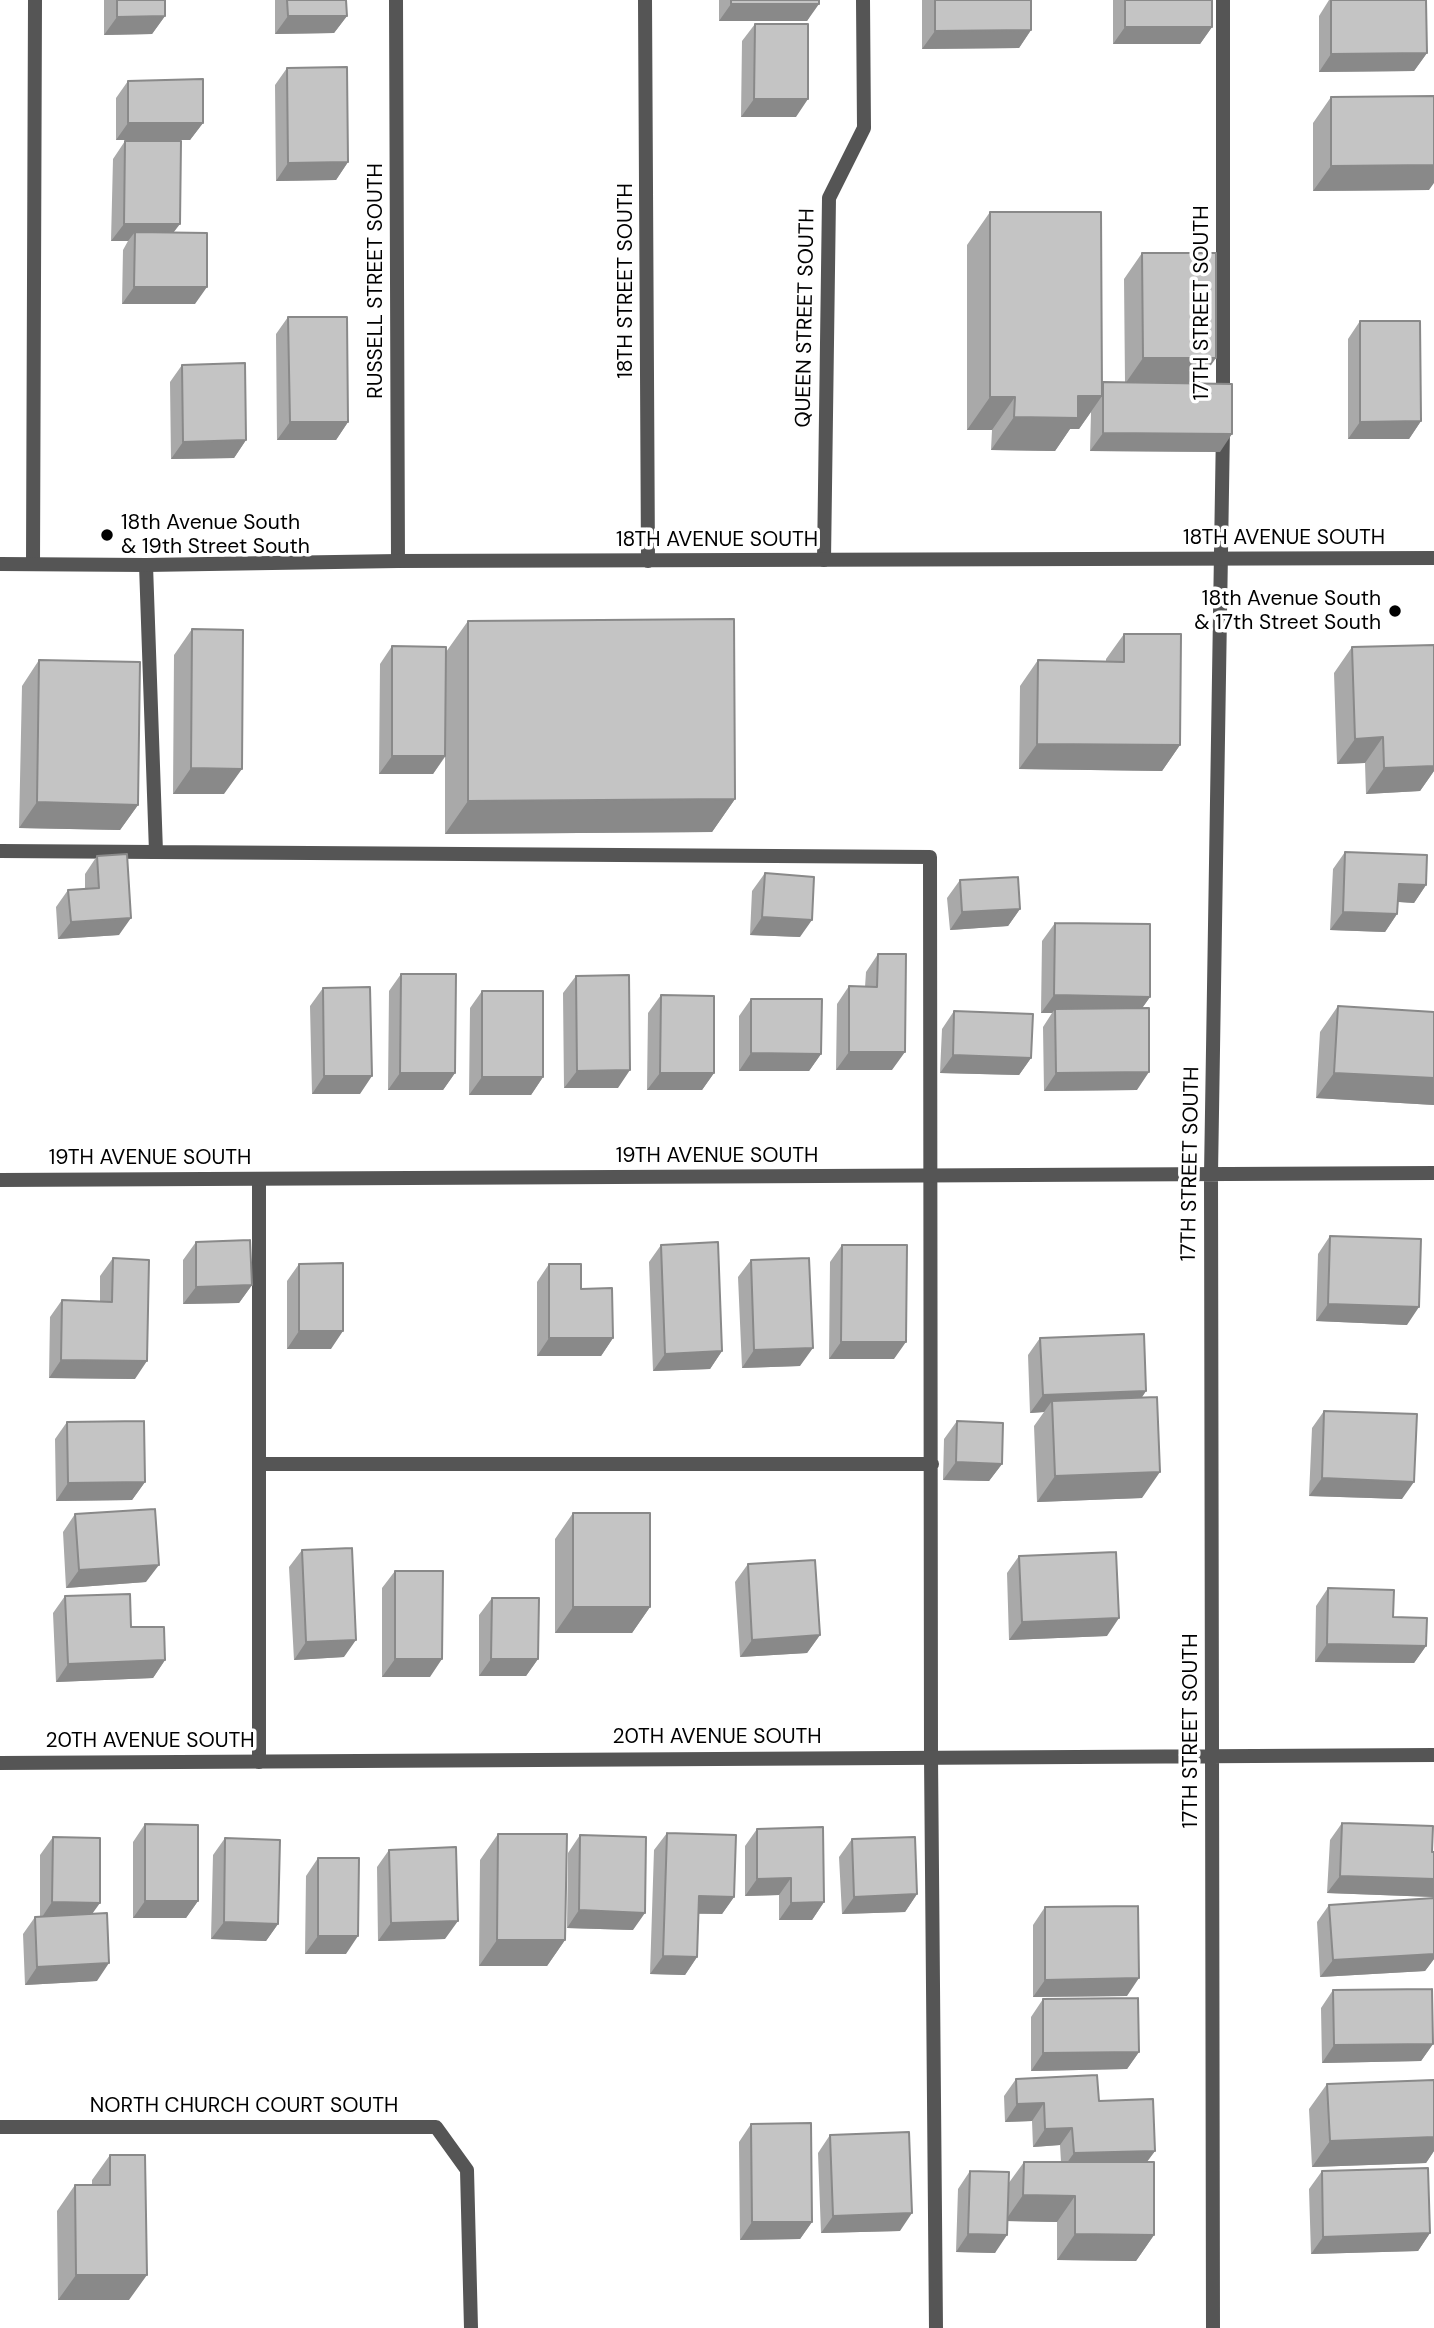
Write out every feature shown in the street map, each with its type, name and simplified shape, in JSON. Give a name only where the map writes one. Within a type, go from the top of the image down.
[{"type":"street","points":[[33,564],[35,0]]},
{"type":"street","name":"RUSSELL STREET SOUTH","points":[[396,0],[398,561]]},
{"type":"street","name":"18TH STREET SOUTH","points":[[645,0],[649,561]]},
{"type":"street","name":"QUEEN STREET SOUTH","points":[[824,560],[829,198],[864,128],[863,0]]},
{"type":"street","name":"17TH STREET SOUTH","points":[[1213,2328],[1211,1174],[1222,559],[1223,0]]},
{"type":"street","name":"18TH AVENUE SOUTH","points":[[0,564],[1434,558]]},
{"type":"street","points":[[146,565],[156,852]]},
{"type":"street","points":[[0,851],[930,857],[931,1757],[936,2328]]},
{"type":"street","name":"19TH AVENUE SOUTH","points":[[0,1180],[1434,1173]]},
{"type":"street","points":[[259,1179],[259,1762]]},
{"type":"street","points":[[259,1464],[932,1464]]},
{"type":"street","name":"20TH AVENUE SOUTH","points":[[0,1763],[1434,1755]]},
{"type":"street","name":"NORTH CHURCH COURT SOUTH","points":[[0,2127],[436,2127],[467,2170],[471,2328]]},
{"type":"building","points":[[117,0],[165,0],[165,16],[117,17]]},
{"type":"building","points":[[287,0],[346,0],[347,16],[288,16]]},
{"type":"building","points":[[731,0],[819,0],[819,4],[731,4]]},
{"type":"building","points":[[935,0],[1031,0],[1031,30],[935,31]]},
{"type":"building","points":[[1125,0],[1212,0],[1212,27],[1125,27]]},
{"type":"building","points":[[1331,0],[1426,0],[1427,53],[1331,54]]},
{"type":"building","points":[[755,24],[808,24],[808,99],[754,99]]},
{"type":"building","points":[[347,67],[348,162],[288,163],[287,68]]},
{"type":"building","points":[[203,79],[203,123],[128,123],[128,81]]},
{"type":"building","points":[[1434,96],[1434,165],[1331,166],[1331,97]]},
{"type":"building","points":[[125,141],[181,141],[180,224],[124,224]]},
{"type":"building","points":[[990,212],[1101,212],[1102,396],[1078,396],[1078,418],[1014,417],[1015,397],[990,397]]},
{"type":"building","points":[[135,232],[207,233],[207,287],[134,287]]},
{"type":"building","points":[[1142,253],[1216,253],[1216,358],[1143,358]]},
{"type":"building","points":[[288,317],[347,317],[348,422],[290,422]]},
{"type":"building","points":[[1360,321],[1420,321],[1421,421],[1360,422]]},
{"type":"building","points":[[245,363],[246,440],[183,442],[182,365]]},
{"type":"building","points":[[1103,382],[1232,384],[1232,434],[1103,433]]},
{"type":"building","points":[[734,619],[735,799],[468,801],[468,621]]},
{"type":"building","points":[[192,629],[243,630],[242,769],[191,768]]},
{"type":"building","points":[[1124,634],[1181,634],[1180,745],[1037,744],[1038,660],[1124,662]]},
{"type":"building","points":[[1434,645],[1434,766],[1384,768],[1383,737],[1355,739],[1352,647]]},
{"type":"building","points":[[392,646],[446,647],[445,756],[392,756]]},
{"type":"building","points":[[39,660],[140,662],[138,805],[37,802]]},
{"type":"building","points":[[1345,852],[1427,855],[1426,885],[1399,884],[1397,914],[1343,912]]},
{"type":"building","points":[[127,854],[131,918],[71,922],[68,890],[99,888],[97,856]]},
{"type":"building","points":[[765,873],[814,877],[812,920],[762,917]]},
{"type":"building","points":[[1018,877],[1020,909],[962,912],[960,880]]},
{"type":"building","points":[[1055,923],[1150,924],[1150,997],[1054,995]]},
{"type":"building","points":[[878,954],[906,954],[905,1052],[849,1052],[849,986],[877,987]]},
{"type":"building","points":[[401,974],[456,974],[455,1073],[400,1073]]},
{"type":"building","points":[[629,975],[630,1070],[577,1071],[576,976]]},
{"type":"building","points":[[370,987],[372,1076],[324,1076],[323,988]]},
{"type":"building","points":[[482,991],[543,991],[543,1077],[482,1077]]},
{"type":"building","points":[[661,995],[714,996],[714,1073],[660,1073]]},
{"type":"building","points":[[751,999],[822,999],[821,1054],[751,1053]]},
{"type":"building","points":[[1338,1006],[1434,1012],[1434,1078],[1334,1073]]},
{"type":"building","points":[[1149,1008],[1149,1072],[1056,1073],[1055,1009]]},
{"type":"building","points":[[954,1011],[1033,1014],[1031,1058],[953,1055]]},
{"type":"building","points":[[1330,1236],[1421,1239],[1419,1307],[1328,1304]]},
{"type":"building","points":[[250,1240],[252,1285],[196,1287],[196,1242]]},
{"type":"building","points":[[718,1242],[722,1351],[665,1354],[661,1245]]},
{"type":"building","points":[[842,1245],[907,1245],[906,1342],[841,1342]]},
{"type":"building","points":[[113,1258],[149,1260],[147,1361],[61,1360],[62,1300],[112,1302]]},
{"type":"building","points":[[809,1258],[813,1348],[754,1350],[751,1260]]},
{"type":"building","points":[[343,1263],[343,1331],[299,1331],[299,1264]]},
{"type":"building","points":[[549,1264],[581,1264],[581,1289],[612,1288],[613,1338],[549,1338]]},
{"type":"building","points":[[1144,1334],[1146,1391],[1043,1395],[1040,1338]]},
{"type":"building","points":[[1157,1397],[1160,1472],[1055,1476],[1052,1401]]},
{"type":"building","points":[[1324,1411],[1417,1414],[1414,1482],[1322,1478]]},
{"type":"building","points":[[144,1421],[145,1482],[68,1483],[67,1422]]},
{"type":"building","points":[[957,1421],[1003,1423],[1002,1464],[956,1462]]},
{"type":"building","points":[[155,1509],[159,1565],[79,1570],[75,1514]]},
{"type":"building","points":[[573,1513],[650,1513],[650,1607],[573,1607]]},
{"type":"building","points":[[352,1548],[356,1640],[306,1642],[302,1550]]},
{"type":"building","points":[[1116,1552],[1119,1618],[1022,1622],[1019,1556]]},
{"type":"building","points":[[815,1560],[820,1635],[752,1640],[748,1564]]},
{"type":"building","points":[[395,1571],[443,1571],[442,1659],[395,1659]]},
{"type":"building","points":[[1328,1588],[1394,1590],[1393,1617],[1427,1618],[1426,1646],[1327,1644]]},
{"type":"building","points":[[130,1594],[131,1627],[164,1627],[165,1660],[68,1664],[65,1596]]},
{"type":"building","points":[[492,1598],[539,1598],[538,1659],[491,1659]]},
{"type":"building","points":[[1342,1823],[1433,1826],[1434,1879],[1340,1876]]},
{"type":"building","points":[[145,1824],[198,1825],[198,1901],[145,1901]]},
{"type":"building","points":[[823,1827],[824,1902],[791,1903],[791,1878],[757,1879],[757,1829]]},
{"type":"building","points":[[667,1833],[736,1835],[734,1897],[699,1896],[697,1957],[663,1956]]},
{"type":"building","points":[[498,1834],[567,1834],[565,1940],[497,1940]]},
{"type":"building","points":[[580,1835],[646,1837],[645,1913],[579,1910]]},
{"type":"building","points":[[53,1837],[100,1838],[100,1903],[52,1902]]},
{"type":"building","points":[[915,1837],[917,1894],[854,1897],[852,1839]]},
{"type":"building","points":[[225,1838],[280,1840],[278,1924],[224,1922]]},
{"type":"building","points":[[456,1847],[458,1921],[391,1923],[389,1850]]},
{"type":"building","points":[[318,1858],[359,1858],[358,1936],[318,1936]]},
{"type":"building","points":[[1434,1898],[1434,1954],[1333,1960],[1329,1905]]},
{"type":"building","points":[[1138,1906],[1139,1978],[1045,1980],[1045,1907]]},
{"type":"building","points":[[107,1913],[109,1963],[37,1967],[35,1917]]},
{"type":"building","points":[[1432,1989],[1433,2044],[1334,2045],[1333,1990]]},
{"type":"building","points":[[1138,1998],[1139,2052],[1043,2053],[1043,1999]]},
{"type":"building","points":[[1097,2075],[1099,2101],[1153,2099],[1155,2151],[1074,2153],[1072,2128],[1045,2129],[1044,2103],[1017,2104],[1016,2079]]},
{"type":"building","points":[[1434,2080],[1434,2137],[1330,2141],[1327,2084]]},
{"type":"building","points":[[811,2123],[812,2222],[752,2222],[751,2124]]},
{"type":"building","points":[[909,2132],[912,2213],[833,2216],[830,2135]]},
{"type":"building","points":[[110,2155],[145,2155],[147,2275],[76,2275],[75,2185],[110,2185]]},
{"type":"building","points":[[1024,2162],[1154,2162],[1154,2235],[1075,2234],[1075,2196],[1023,2195]]},
{"type":"building","points":[[1428,2168],[1430,2233],[1323,2237],[1322,2171]]},
{"type":"building","points":[[970,2171],[1009,2172],[1007,2235],[968,2234]]},
{"type":"place","name":"18th Avenue South & 19th Street South","points":[[107,535]]},
{"type":"place","name":"18th Avenue South & 17th Street South","points":[[1395,611]]}]
